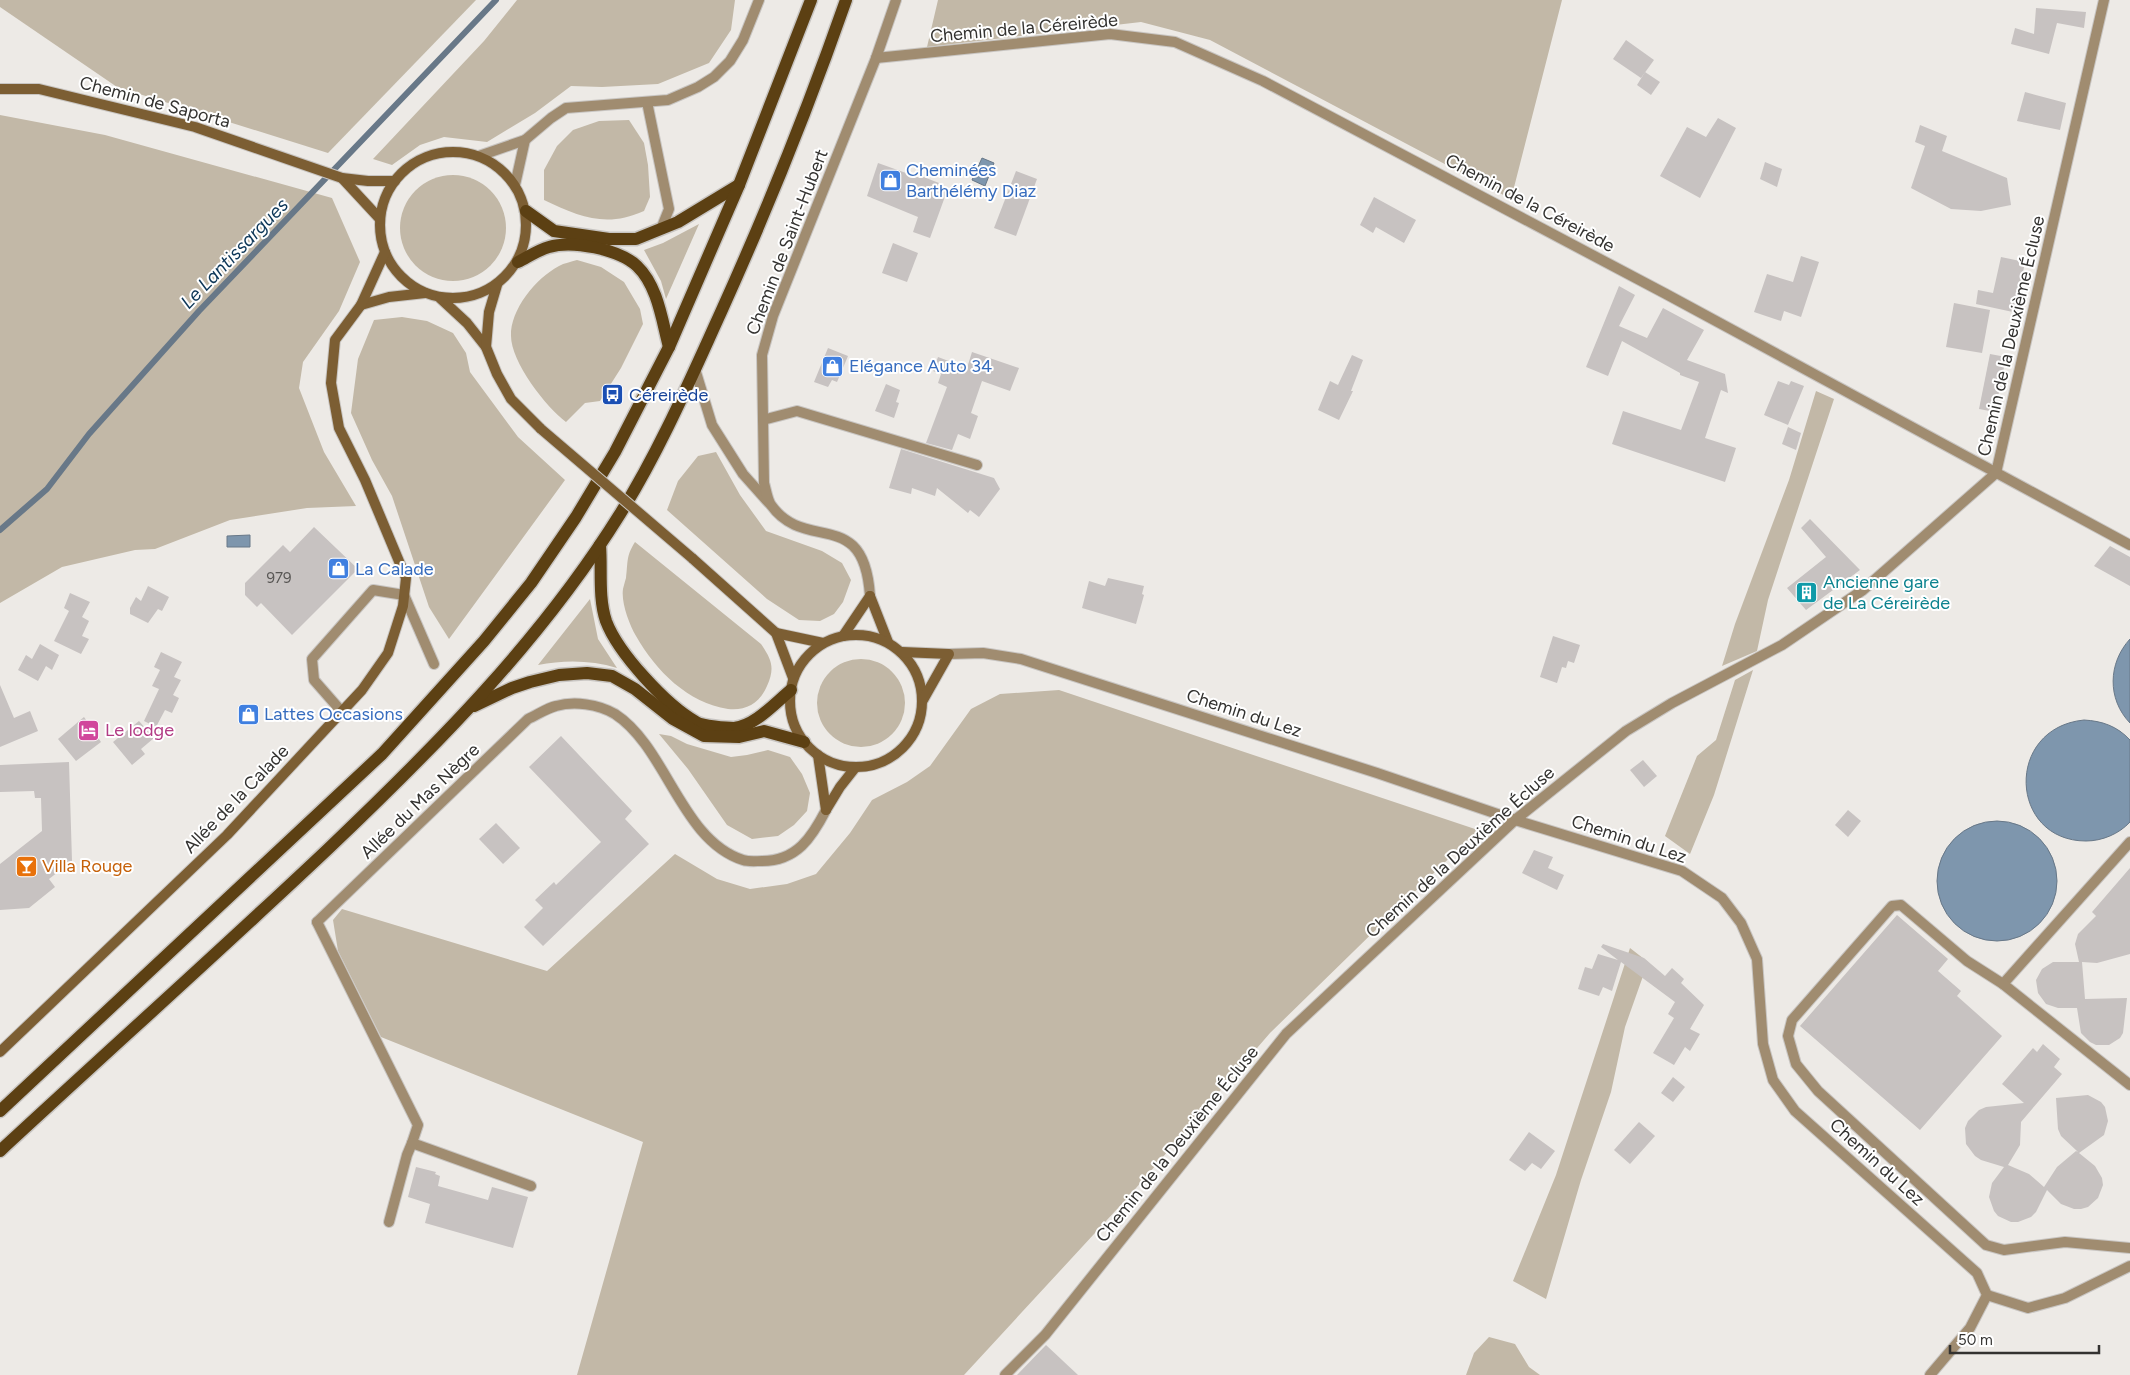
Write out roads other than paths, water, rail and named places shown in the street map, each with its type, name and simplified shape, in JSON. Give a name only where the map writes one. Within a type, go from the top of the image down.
[{"type":"main road","points":[[0,1111],[382,754],[484,641],[531,583],[576,517],[616,452],[670,347],[739,186],[811,0]]},
{"type":"main road","points":[[0,1151],[261,913],[366,812],[469,708],[515,657],[560,601],[600,545],[644,472],[695,369],[781,173],[846,0]]},
{"type":"main road","points":[[526,211],[554,231],[609,240],[636,239],[661,230],[697,212],[739,186]]},
{"type":"main road","points":[[518,262],[548,247],[558,245],[600,249],[618,255],[636,266],[649,283],[658,302],[670,347]]},
{"type":"main road","points":[[600,545],[602,568],[600,585],[605,619],[614,638],[629,661],[670,702],[698,724],[735,728],[762,716],[792,684]]},
{"type":"main road","points":[[469,708],[512,688],[530,682],[560,675],[587,672],[612,676],[635,689],[673,719],[704,736],[739,737],[764,731],[804,742]]},
{"type":"street","points":[[479,156],[525,140],[566,108],[647,102],[676,97],[714,77],[730,61],[743,40],[759,0]]},
{"type":"street","name":"Chemin de Saint-Hubert","points":[[769,503],[764,483],[762,355],[773,316],[876,58],[896,0]]},
{"type":"street","name":"Chemin de la Deuxième Écluse","points":[[1005,1375],[1045,1335],[1286,1034],[1515,820],[1626,731],[1672,703],[1782,645],[1863,590],[1996,473],[2104,0]]},
{"type":"street","name":"Chemin de la Céreirède","points":[[876,58],[1110,34],[1175,42],[1263,81],[1666,294],[2130,545]]},
{"type":"street","name":"Chemin de Saporta","points":[[0,89],[39,89],[195,126],[342,178]]},
{"type":"street","points":[[647,102],[669,209],[661,230]]},
{"type":"street","points":[[515,185],[525,140]]},
{"type":"street","points":[[460,152],[479,156],[499,168],[515,185],[526,211],[526,237],[518,262],[497,285],[470,297],[440,298],[425,293],[401,276],[385,252],[380,230],[380,219],[385,199],[395,181],[408,167],[424,158],[442,153],[460,152]]},
{"type":"street","points":[[342,178],[368,181],[395,181]]},
{"type":"street","points":[[342,178],[380,219]]},
{"type":"street","name":"Allée de la Calade","points":[[0,1052],[227,835],[342,712],[371,678],[388,653],[396,632],[406,578],[365,480],[339,428],[331,383],[335,340],[361,305],[385,252]]},
{"type":"street","points":[[486,347],[489,312],[497,285]]},
{"type":"street","points":[[361,305],[389,297],[425,293]]},
{"type":"street","points":[[440,298],[467,323],[486,347],[497,374],[511,400],[540,429],[692,558],[776,633],[823,643]]},
{"type":"street","points":[[695,369],[712,425],[743,474],[784,519],[802,528],[845,538],[861,555],[868,574],[870,596],[888,642]]},
{"type":"street","points":[[763,420],[797,411],[977,465]]},
{"type":"street","points":[[342,712],[314,680],[312,659],[374,590],[404,595],[434,664]]},
{"type":"street","points":[[843,636],[870,596]]},
{"type":"street","points":[[776,633],[792,684],[790,709],[795,726],[804,742],[818,755],[830,762],[855,768],[876,765],[896,755],[910,740],[920,721],[923,700],[918,674],[902,652],[888,642],[860,634],[843,636],[823,643],[805,659],[792,684]]},
{"type":"street","name":"Chemin du Lez","points":[[902,652],[983,653],[1021,659],[1377,773],[1515,820],[1682,871],[1722,898],[1741,923],[1757,959],[1763,1044],[1773,1080],[1795,1111],[1977,1274],[1987,1294]]},
{"type":"street","points":[[923,700],[949,654]]},
{"type":"street","name":"Allée du Mas Nègre","points":[[389,1222],[407,1155],[418,1125],[317,922],[528,719],[555,706],[588,704],[614,714],[636,732],[704,835],[722,850],[745,861],[771,861],[792,854],[807,842],[840,787],[855,768]]},
{"type":"street","points":[[818,755],[826,810]]},
{"type":"street","points":[[2003,984],[2130,842]]},
{"type":"street","points":[[2130,1085],[2003,984],[1967,961],[1900,905],[1892,906],[1792,1020],[1788,1036],[1796,1064],[1818,1091],[1986,1245],[2004,1250],[2065,1242],[2130,1248]]},
{"type":"street","points":[[412,1143],[531,1186]]},
{"type":"street","points":[[1930,1375],[1970,1328],[1987,1294],[2028,1308],[2065,1298],[2130,1266]]},
{"type":"water","points":[[982,158],[994,163],[985,186],[972,180]]},
{"type":"water","points":[[250,535],[250,547],[227,547],[227,536]]},
{"type":"water","points":[[2130,639],[2130,723],[2117,703],[2113,681],[2117,659]]},
{"type":"water","points":[[2084,720],[2109,725],[2120,731],[2130,740],[2130,822],[2110,836],[2086,841],[2061,836],[2042,823],[2030,805],[2026,784],[2029,762],[2040,742],[2058,727]]},
{"type":"water","points":[[1997,821],[2009,822],[2020,826],[2030,831],[2039,839],[2047,848],[2052,858],[2056,869],[2056,893],[2052,904],[2047,914],[2039,923],[2030,931],[2020,936],[2009,940],[1997,941],[1985,940],[1974,936],[1964,931],[1955,923],[1947,914],[1942,904],[1938,893],[1937,881],[1938,869],[1942,858],[1947,848],[1955,839],[1964,831],[1974,826],[1985,822]]},
{"type":"waterway","name":"Le Lantissargues","points":[[0,530],[47,489],[89,434],[199,311],[496,0]]},
{"type":"place","name":"Cheminées Barthélémy Diaz","points":[[890,180]]},
{"type":"place","name":"Elégance Auto 34","points":[[833,366]]},
{"type":"place","name":"Céreirède","points":[[613,395]]},
{"type":"place","name":"La Calade","points":[[339,569]]},
{"type":"place","name":"Ancienne gare de La Céreirède","points":[[1807,592]]},
{"type":"place","name":"Lattes Occasions","points":[[248,714]]},
{"type":"place","name":"Le lodge","points":[[89,730]]},
{"type":"place","name":"Villa Rouge","points":[[26,866]]}]
